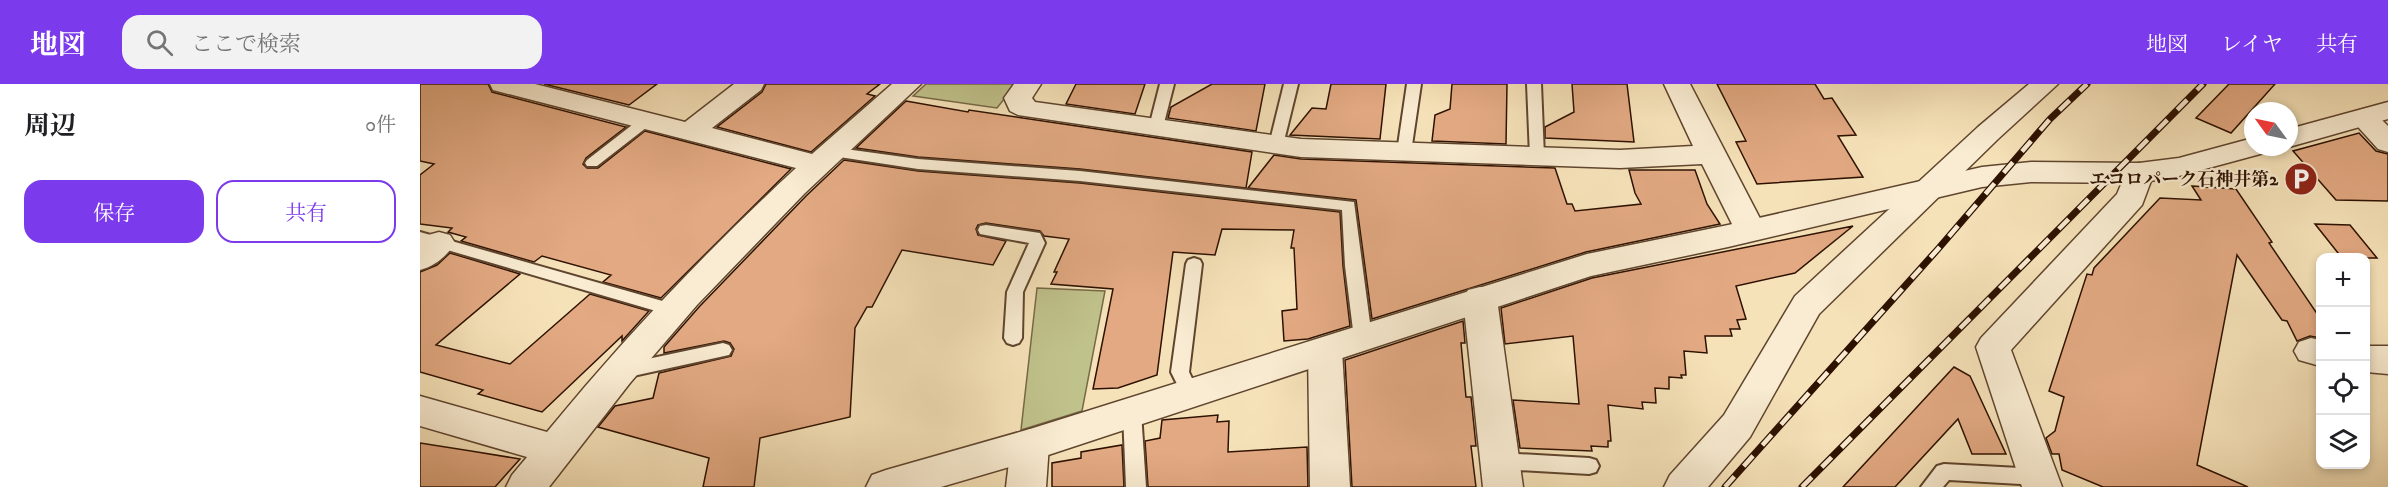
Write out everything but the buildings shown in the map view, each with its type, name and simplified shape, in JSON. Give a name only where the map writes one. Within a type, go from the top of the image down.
[{"type":"street","points":[[503,84],[689,132],[823,158]]},
{"type":"street","points":[[565,100],[588,84]]},
{"type":"street","points":[[689,132],[751,84]]},
{"type":"street","points":[[526,487],[617,373],[673,310],[823,158],[908,84]]},
{"type":"street","points":[[1028,84],[1018,98],[1020,105],[1028,109],[1301,148],[1620,159],[1712,154]]},
{"type":"street","points":[[1677,84],[1750,230]]},
{"type":"street","points":[[1684,487],[1737,426],[1807,305],[1988,133],[2045,84]]},
{"type":"street","points":[[2298,136],[2376,114],[2388,143]]},
{"type":"street","points":[[885,487],[1030,445],[1587,264],[1750,230],[1982,177],[2031,172],[2139,173],[2179,167],[2244,150]]},
{"type":"street","points":[[2040,482],[1993,347],[2131,198],[2139,173]]},
{"type":"street","points":[[1480,299],[1502,474]]},
{"type":"street","points":[[1325,350],[1330,487]]},
{"type":"street","points":[[2370,359],[2388,360]]},
{"type":"street","points":[[420,411],[555,450]]},
{"type":"street","points":[[1026,487],[1030,445]]},
{"type":"lane","points":[[1156,127],[1167,84]]},
{"type":"lane","points":[[1276,145],[1291,84]]},
{"type":"lane","points":[[1404,152],[1414,84]]},
{"type":"lane","points":[[1534,84],[1537,156]]},
{"type":"lane","points":[[592,163],[646,121]]},
{"type":"lane","points":[[823,158],[1080,176],[1349,206],[1353,266],[1363,338]]},
{"type":"lane","points":[[986,230],[1034,237],[1037,243],[1016,292],[1013,338]]},
{"type":"lane","points":[[426,246],[673,310]]},
{"type":"lane","points":[[1190,393],[1180,372],[1194,264]]},
{"type":"lane","points":[[617,373],[723,350]]},
{"type":"lane","points":[[1132,412],[1136,487]]},
{"type":"lane","points":[[1502,474],[1589,466]]},
{"type":"lane","points":[[1931,487],[1944,472],[2040,482]]},
{"type":"green space","points":[[926,84],[1016,84],[997,108],[913,96]]},
{"type":"green space","points":[[1037,288],[1105,291],[1082,411],[1021,430]]},
{"type":"railway","points":[[1725,487],[1938,249],[2050,119],[2087,84]]},
{"type":"railway","points":[[1802,487],[2203,84]]},
{"type":"place","name":"エコロパーク石神井第2","points":[[2301,179]]}]
